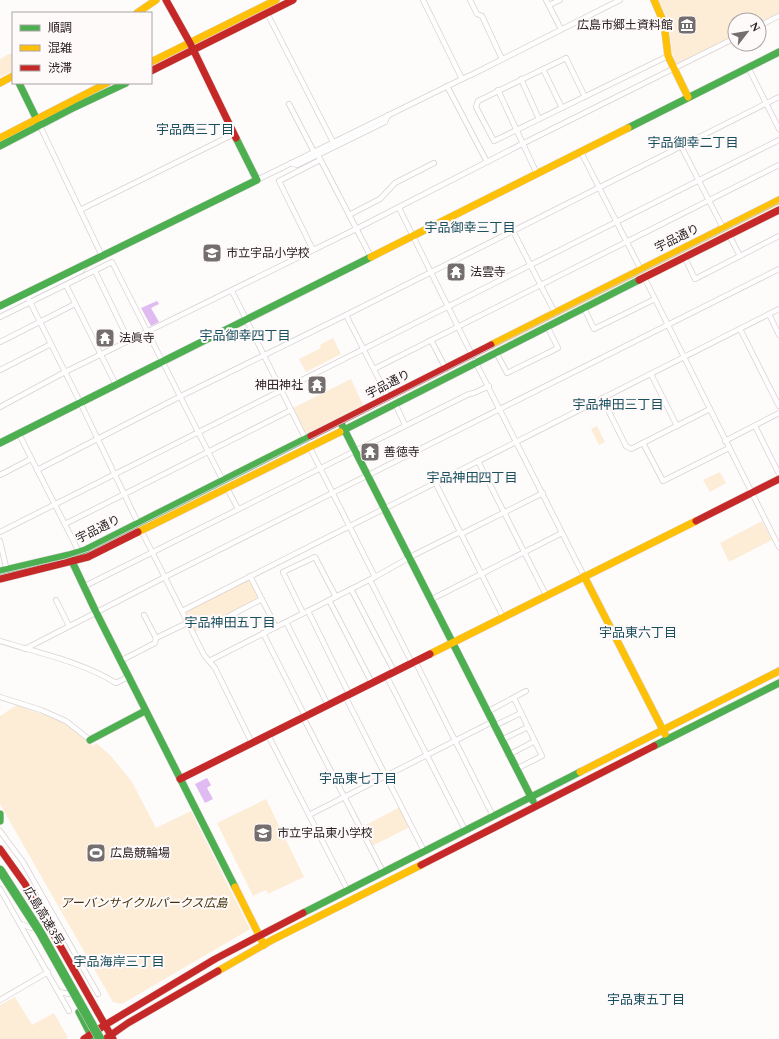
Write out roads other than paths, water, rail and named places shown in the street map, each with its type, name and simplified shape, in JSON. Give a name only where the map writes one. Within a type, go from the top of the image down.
[{"type":"main road","points":[[138,12],[156,0]]},
{"type":"main road","points":[[0,306],[257,180],[192,47],[166,0]]},
{"type":"main road","points":[[152,70],[276,0]]},
{"type":"main road","points":[[152,62],[192,47],[293,0]]},
{"type":"main road","points":[[654,0],[664,23],[668,56],[688,98]]},
{"type":"main road","points":[[0,443],[779,52]]},
{"type":"main road","points":[[0,83],[12,77]]},
{"type":"main road","points":[[19,84],[38,122]]},
{"type":"main road","points":[[0,146],[38,122],[105,84]]},
{"type":"main road","points":[[0,138],[75,107],[124,84]]},
{"type":"main road","name":"宇品通り","points":[[391,401],[446,369],[496,352],[685,258],[779,200]]},
{"type":"main road","name":"宇品通り","points":[[225,484],[310,447],[342,426],[474,359],[555,313],[640,269],[779,210]]},
{"type":"main road","points":[[342,426],[508,755],[536,807]]},
{"type":"main road","name":"宇品通り","points":[[4,574],[70,559],[88,557],[140,527],[225,484],[305,438],[342,426]]},
{"type":"main road","points":[[180,779],[779,478]]},
{"type":"main road","name":"宇品通り","points":[[70,559],[79,552],[140,527]]},
{"type":"main road","points":[[70,559],[145,711],[264,945]]},
{"type":"main road","points":[[584,576],[668,740]]},
{"type":"main road","points":[[0,877],[13,895],[70,994],[89,1038],[105,1025],[215,959],[347,890],[779,671]]},
{"type":"main road","points":[[0,849],[25,884],[105,1025],[109,1038],[189,987],[309,921],[348,903],[779,683]]},
{"type":"main road","points":[[90,740],[145,711]]},
{"type":"main road","points":[[0,814],[0,821]]},
{"type":"main road","name":"広島高速3号","points":[[0,870],[16,892],[34,922],[100,1039]]},
{"type":"street","points":[[423,0],[462,78]]},
{"type":"street","points":[[470,0],[477,14],[482,16],[502,59]]},
{"type":"street","points":[[546,0],[561,29]]},
{"type":"street","points":[[549,5],[560,0]]},
{"type":"street","points":[[316,153],[333,142],[620,0]]},
{"type":"street","points":[[267,13],[333,142]]},
{"type":"street","points":[[767,22],[779,16]]},
{"type":"street","points":[[0,407],[65,372],[399,208],[522,144],[727,42]]},
{"type":"street","points":[[585,97],[566,58],[498,90],[478,101],[476,107],[494,141],[585,97],[668,56]]},
{"type":"street","points":[[748,67],[779,129]]},
{"type":"street","points":[[543,68],[562,108]]},
{"type":"street","points":[[521,80],[539,119]]},
{"type":"street","points":[[447,86],[487,162]]},
{"type":"street","points":[[498,90],[537,174]]},
{"type":"street","points":[[37,470],[180,396],[346,315],[779,97]]},
{"type":"street","points":[[289,104],[371,257]]},
{"type":"street","points":[[257,180],[291,163],[385,122],[388,115]]},
{"type":"street","points":[[38,122],[102,256]]},
{"type":"street","points":[[80,210],[234,134]]},
{"type":"street","points":[[0,532],[281,389],[779,140]]},
{"type":"street","points":[[681,146],[708,200],[740,256]]},
{"type":"street","points":[[581,152],[779,547]]},
{"type":"street","points":[[313,250],[279,181],[320,160]]},
{"type":"street","points":[[349,215],[380,199],[395,183],[434,163]]},
{"type":"street","points":[[374,369],[779,165]]},
{"type":"street","points":[[399,208],[584,576]]},
{"type":"street","points":[[514,231],[555,313]]},
{"type":"street","points":[[685,258],[695,279],[779,236]]},
{"type":"street","points":[[0,311],[66,285],[112,262],[238,509]]},
{"type":"street","points":[[0,317],[81,272],[88,263]]},
{"type":"street","points":[[25,649],[667,324],[779,269]]},
{"type":"street","points":[[95,271],[129,341]]},
{"type":"street","points":[[66,285],[116,385]]},
{"type":"street","points":[[232,291],[333,493],[413,662],[493,816]]},
{"type":"street","points":[[584,308],[594,329],[655,299]]},
{"type":"street","points":[[29,300],[187,623],[204,655],[215,668],[252,743]]},
{"type":"street","points":[[0,342],[75,304]]},
{"type":"street","points":[[182,611],[779,309]]},
{"type":"street","points":[[769,314],[779,335]]},
{"type":"street","points":[[346,315],[405,425]]},
{"type":"street","points":[[496,352],[507,373],[558,348],[547,326]]},
{"type":"street","points":[[740,329],[779,406]]},
{"type":"street","points":[[431,340],[446,369]]},
{"type":"street","points":[[0,370],[51,344]]},
{"type":"street","points":[[651,374],[677,426]]},
{"type":"street","points":[[83,587],[405,425],[489,386]]},
{"type":"street","points":[[602,398],[626,446],[631,449],[710,409]]},
{"type":"street","points":[[65,524],[291,410]]},
{"type":"street","points":[[725,441],[779,413]]},
{"type":"street","points":[[755,426],[779,474]]},
{"type":"street","points":[[19,434],[79,552]]},
{"type":"street","points":[[643,443],[663,481],[729,448]]},
{"type":"street","points":[[0,475],[32,459]]},
{"type":"street","points":[[478,461],[546,595]]},
{"type":"street","points":[[435,482],[503,617]]},
{"type":"street","points":[[209,661],[352,589],[409,558],[543,493]]},
{"type":"street","points":[[430,600],[562,533]]},
{"type":"street","points":[[0,541],[4,574]]},
{"type":"street","points":[[336,597],[316,557],[284,572],[424,851]]},
{"type":"street","points":[[250,576],[276,627]]},
{"type":"street","points":[[352,589],[427,755],[465,830]]},
{"type":"street","points":[[210,626],[262,599]]},
{"type":"street","points":[[56,600],[69,626]]},
{"type":"street","points":[[329,600],[372,682]]},
{"type":"street","points":[[144,615],[156,638]]},
{"type":"street","points":[[286,622],[328,705]]},
{"type":"street","points":[[120,661],[155,643],[156,638],[187,623]]},
{"type":"street","points":[[263,633],[383,872]]},
{"type":"street","points":[[0,641],[88,668],[104,675],[116,683],[128,677]]},
{"type":"street","points":[[487,712],[526,691]]},
{"type":"street","points":[[0,697],[41,710],[66,721],[90,740]]},
{"type":"street","points":[[514,698],[542,756],[516,769]]},
{"type":"street","points":[[309,815],[455,741],[521,713]]},
{"type":"street","points":[[501,740],[528,727]]},
{"type":"street","points":[[268,735],[347,890]]},
{"type":"street","points":[[508,755],[535,741]]},
{"type":"street","points":[[0,831],[23,862],[98,994]]},
{"type":"street","points":[[0,890],[69,1011]]},
{"type":"street","points":[[0,902],[6,899]]},
{"type":"street","points":[[20,924],[32,928]]},
{"type":"street","points":[[0,1000],[48,972]]},
{"type":"street","points":[[82,985],[86,972]]},
{"type":"street","points":[[59,992],[70,994]]},
{"type":"tram line","points":[[0,574],[65,559],[89,551],[779,203]]},
{"type":"place","name":"広島市郷土資料館","points":[[687,25]]},
{"type":"place","name":"市立宇品小学校","points":[[212,253]]},
{"type":"place","name":"法雲寺","points":[[456,272]]},
{"type":"place","name":"法眞寺","points":[[105,338]]},
{"type":"place","name":"神田神社","points":[[317,385]]},
{"type":"place","name":"善徳寺","points":[[370,452]]},
{"type":"place","name":"市立宇品東小学校","points":[[263,833]]},
{"type":"place","name":"広島競輪場","points":[[96,853]]},
{"type":"district","name":"宇品西三丁目","points":[[195,129]]},
{"type":"district","name":"宇品御幸二丁目","points":[[693,142]]},
{"type":"district","name":"宇品御幸三丁目","points":[[470,227]]},
{"type":"district","name":"宇品御幸四丁目","points":[[245,335]]},
{"type":"district","name":"宇品神田三丁目","points":[[618,404]]},
{"type":"district","name":"宇品神田四丁目","points":[[472,477]]},
{"type":"district","name":"宇品神田五丁目","points":[[230,622]]},
{"type":"district","name":"宇品東六丁目","points":[[638,632]]},
{"type":"district","name":"宇品東七丁目","points":[[358,778]]},
{"type":"district","name":"宇品海岸三丁目","points":[[119,961]]},
{"type":"district","name":"宇品東五丁目","points":[[646,999]]},
{"type":"park label","name":"アーバンサイクルパークス広島","points":[[144,903]]}]
